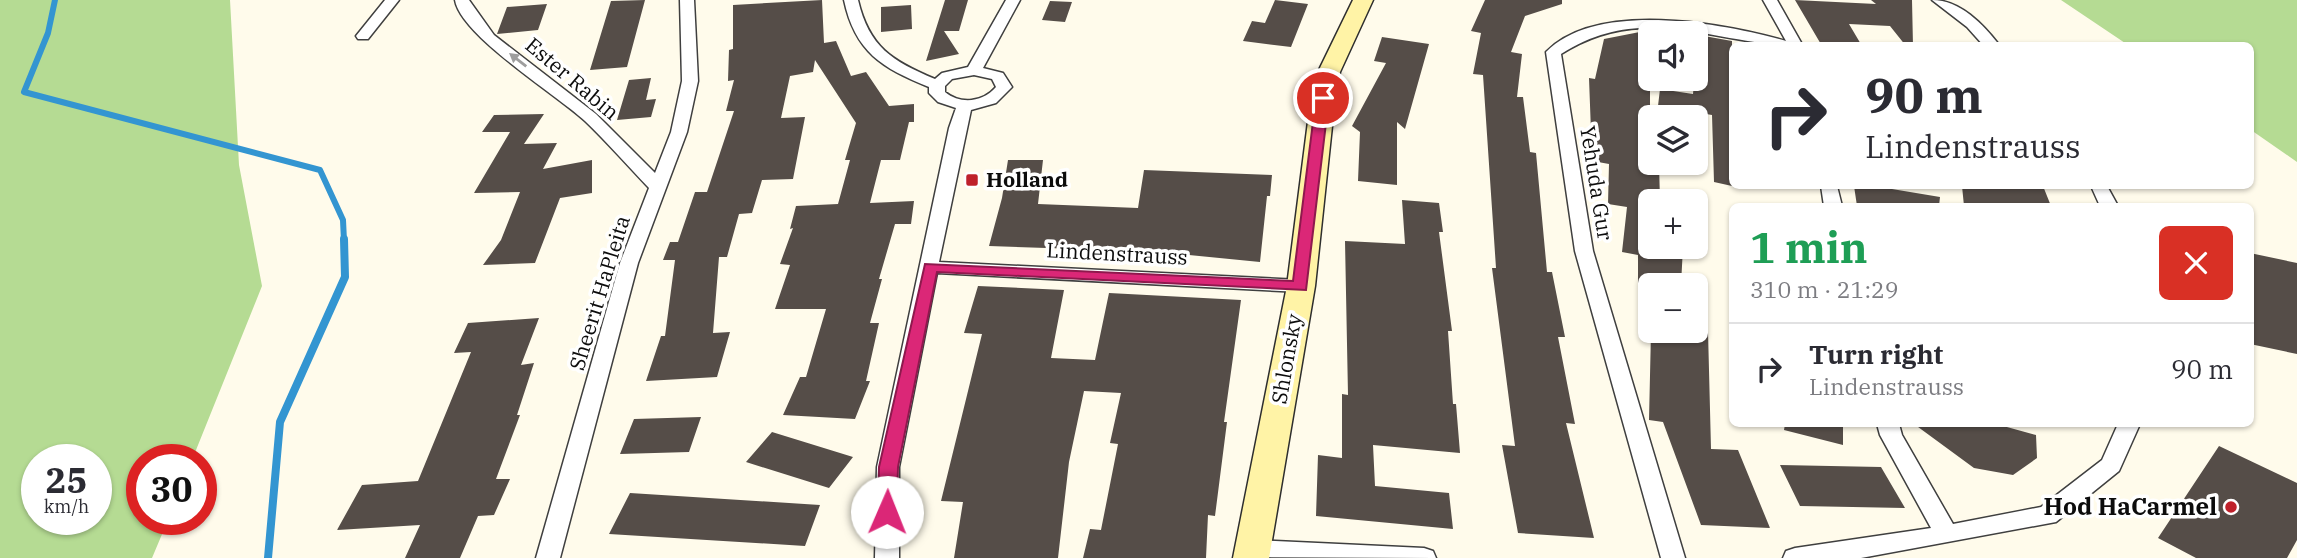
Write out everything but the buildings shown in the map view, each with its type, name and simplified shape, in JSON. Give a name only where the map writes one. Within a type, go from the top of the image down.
[{"type":"street","points":[[363,36],[393,0]]},
{"type":"street","name":"Ester Rabin","points":[[462,0],[463,6],[489,38],[590,117],[659,188]]},
{"type":"street","name":"Sheerit HaPleita","points":[[548,558],[629,263],[679,132],[690,81],[687,0]]},
{"type":"street","points":[[851,0],[855,26],[887,63],[937,85]]},
{"type":"street","points":[[974,70],[1013,0]]},
{"type":"street","name":"Shlonsky","points":[[1251,554],[1301,286],[1323,98],[1329,72],[1363,0]]},
{"type":"street","points":[[1770,0],[1794,42]]},
{"type":"street","points":[[1939,0],[1972,24],[1989,42]]},
{"type":"street","name":"Yehuda Gur","points":[[1673,558],[1584,251],[1553,52],[1569,36],[1626,17],[1712,26],[1773,42]]},
{"type":"street","points":[[974,70],[998,76],[1004,87],[990,101],[965,105],[941,99],[936,93],[937,85],[947,76],[974,70]]},
{"type":"street","points":[[887,558],[888,467],[957,128],[965,105]]},
{"type":"street","name":"Lindenstrauss","points":[[930,267],[1301,286]]},
{"type":"street","points":[[1889,427],[1947,534]]},
{"type":"street","points":[[1795,558],[1947,534],[2048,514],[2111,465],[2128,427]]},
{"type":"street","points":[[1251,554],[1424,558]]},
{"type":"green space","points":[[0,0],[230,0],[239,165],[262,286],[198,444],[126,444],[126,535],[162,535],[152,558],[0,558]]},
{"type":"green space","points":[[2061,0],[2297,0],[2297,162],[2254,132],[2254,42],[2124,42]]},
{"type":"waterway","points":[[55,0],[48,33],[24,92],[320,170],[343,220],[344,241]]},
{"type":"waterway","points":[[268,558],[280,422],[345,277],[344,239]]},
{"type":"place","name":"Holland","points":[[972,180]]},
{"type":"place","name":"Hod HaCarmel","points":[[2231,507]]},
{"type":"route","points":[[887,512],[888,467],[930,267],[1301,286],[1323,98]]}]
